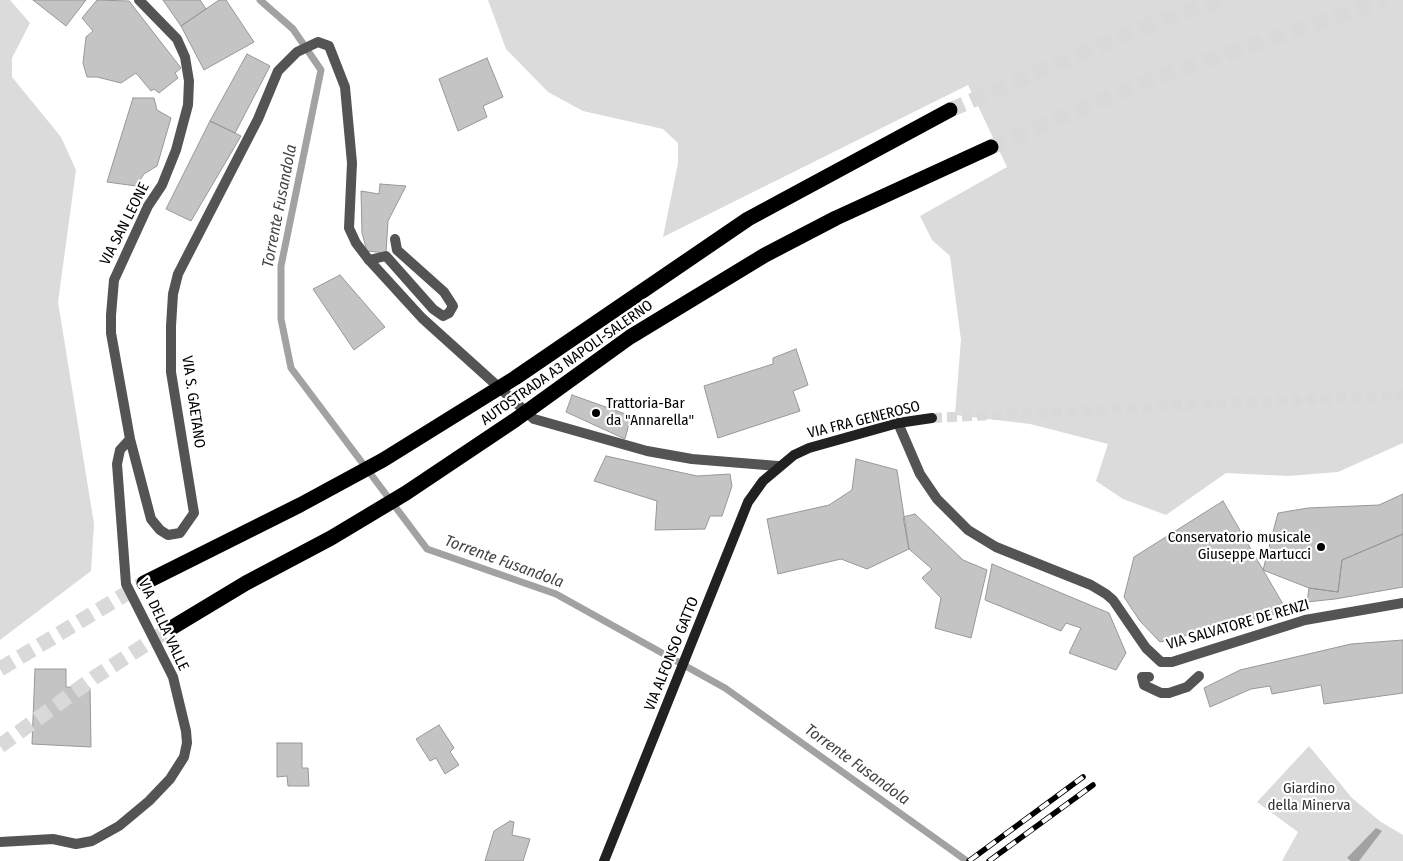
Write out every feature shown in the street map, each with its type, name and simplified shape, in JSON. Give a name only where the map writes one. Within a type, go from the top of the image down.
[{"type":"highway","name":"AUTOSTRADA A3 NAPOLI-SALERNO","points":[[144,583],[382,460],[447,422],[748,219],[950,110]]},
{"type":"highway","name":"AUTOSTRADA A3 NAPOLI-SALERNO","points":[[173,627],[246,583],[331,538],[406,493],[630,337],[765,255],[836,218],[991,147]]},
{"type":"main road","name":"VIA FRA GENEROSO","points":[[778,466],[809,448],[898,423],[932,418]]},
{"type":"main road","name":"VIA ALFONSO GATTO","points":[[604,861],[748,502],[763,481],[778,466]]},
{"type":"street","name":"VIA SAN LEONE","points":[[130,439],[111,333],[114,280],[148,206],[162,185],[183,128],[189,92],[188,69],[182,48],[170,30],[139,0]]},
{"type":"street","name":"VIA S. GAETANO","points":[[130,439],[151,519],[168,535],[180,533],[194,513],[194,504],[171,372],[173,294],[178,274],[258,119],[278,71],[293,55],[318,42],[329,46],[345,87],[352,163],[349,228],[356,243],[369,260]]},
{"type":"street","points":[[395,239],[397,250],[444,292],[453,306],[449,313],[443,316],[434,308],[386,256],[369,260],[422,318],[534,419],[647,450],[692,459],[778,466]]},
{"type":"street","name":"VIA SALVATORE DE RENZI","points":[[898,423],[920,474],[937,499],[968,530],[996,547],[1091,585],[1106,594],[1114,600],[1146,648],[1161,662],[1172,662],[1305,620],[1403,604]]},
{"type":"street","name":"VIA DELLA VALLE","points":[[0,842],[53,839],[76,844],[92,841],[118,826],[149,801],[170,779],[184,757],[187,744],[186,731],[172,678],[126,584],[118,464],[120,450],[130,439]]},
{"type":"street","points":[[1149,677],[1143,676],[1141,679],[1147,688],[1161,693],[1170,693],[1187,687],[1199,676]]},
{"type":"green space","points":[[0,0],[10,0],[30,23],[12,58],[12,77],[61,137],[76,170],[58,302],[94,524],[91,571],[0,640]]},
{"type":"green space","points":[[488,0],[1403,0],[1403,443],[1338,472],[1288,476],[1226,473],[1166,515],[1123,499],[1096,481],[1108,444],[1030,424],[955,415],[961,340],[950,256],[932,240],[920,216],[1007,167],[968,85],[663,237],[678,163],[678,143],[663,129],[583,111],[548,92],[506,49]]},
{"type":"green space","name":"Giardino della Minerva","points":[[1309,746],[1352,798],[1381,822],[1403,835],[1403,861],[1282,861],[1298,832],[1257,802]]},
{"type":"shaded area","points":[[1376,828],[1382,831],[1359,861],[1351,861],[1347,858]]},
{"type":"building","points":[[33,0],[86,0],[66,26]]},
{"type":"building","points":[[97,0],[129,1],[181,68],[175,73],[178,78],[159,93],[154,89],[151,91],[136,73],[121,83],[97,77],[87,77],[83,63],[86,37],[93,31],[82,18]]},
{"type":"building","points":[[163,0],[200,0],[206,9],[181,26]]},
{"type":"building","points":[[219,0],[226,0],[254,42],[204,70],[181,26]]},
{"type":"building","points":[[247,54],[270,66],[235,133],[210,121]]},
{"type":"building","points":[[487,58],[503,97],[483,106],[487,117],[458,131],[439,79]]},
{"type":"building","points":[[133,98],[154,98],[157,110],[171,118],[157,166],[144,174],[136,186],[107,182]]},
{"type":"building","points":[[210,121],[241,136],[191,221],[166,209]]},
{"type":"building","points":[[380,184],[406,186],[388,221],[386,253],[367,251],[362,233],[361,191],[379,194]]},
{"type":"building","points":[[340,275],[385,327],[354,350],[313,289]]},
{"type":"building","points":[[796,349],[808,385],[793,391],[800,411],[718,438],[704,386],[773,364],[773,358]]},
{"type":"building","points":[[572,395],[631,416],[625,439],[566,412]]},
{"type":"building","points":[[606,456],[697,476],[730,474],[732,486],[722,516],[710,516],[705,529],[655,530],[657,501],[594,481]]},
{"type":"building","points":[[856,459],[897,470],[909,549],[867,569],[841,559],[778,574],[767,519],[829,505],[852,490]]},
{"type":"building","name":"Conservatorio musicale Giuseppe Martucci","points":[[1403,494],[1403,534],[1342,560],[1338,592],[1309,588],[1263,570],[1278,513],[1308,508],[1379,505]]},
{"type":"building","points":[[1223,501],[1287,611],[1160,642],[1140,621],[1124,597],[1134,557]]},
{"type":"building","points":[[915,514],[963,560],[987,570],[971,638],[935,628],[941,598],[922,578],[932,569],[909,549],[903,517]]},
{"type":"building","points":[[1403,534],[1403,587],[1307,602],[1309,588],[1338,592],[1342,560]]},
{"type":"building","points":[[992,564],[1109,613],[1126,653],[1116,670],[1069,653],[1081,628],[1066,623],[1061,631],[985,600]]},
{"type":"building","points":[[1403,640],[1403,693],[1324,704],[1321,685],[1272,694],[1270,686],[1251,689],[1210,707],[1204,688],[1240,670],[1351,644]]},
{"type":"building","points":[[35,669],[66,669],[66,687],[90,688],[91,747],[32,744]]},
{"type":"building","points":[[439,725],[454,748],[450,752],[459,765],[445,774],[436,758],[430,761],[416,739]]},
{"type":"building","points":[[277,743],[302,743],[302,768],[308,768],[309,786],[288,786],[287,776],[277,777]]},
{"type":"building","points":[[510,821],[514,822],[512,835],[530,839],[523,861],[485,861],[494,831]]},
{"type":"waterway","name":"Torrente Fusandola","points":[[260,0],[293,29],[321,70],[281,266],[281,319],[291,368],[427,549],[556,594],[725,688],[967,861]]},
{"type":"tunnel","points":[[950,110],[1141,28],[1223,0]]},
{"type":"tunnel","points":[[991,147],[1156,78],[1385,0]]},
{"type":"tunnel","points":[[932,418],[1403,395]]},
{"type":"tunnel","points":[[0,669],[144,583]]},
{"type":"tunnel","points":[[0,746],[95,677],[173,627]]},
{"type":"railway","points":[[969,861],[1083,777]]},
{"type":"railway","points":[[989,861],[1093,785]]},
{"type":"place","name":"Trattoria-Bar da \"Annarella\"","points":[[596,413]]},
{"type":"place","name":"Conservatorio musicale Giuseppe Martucci","points":[[1321,547]]}]
